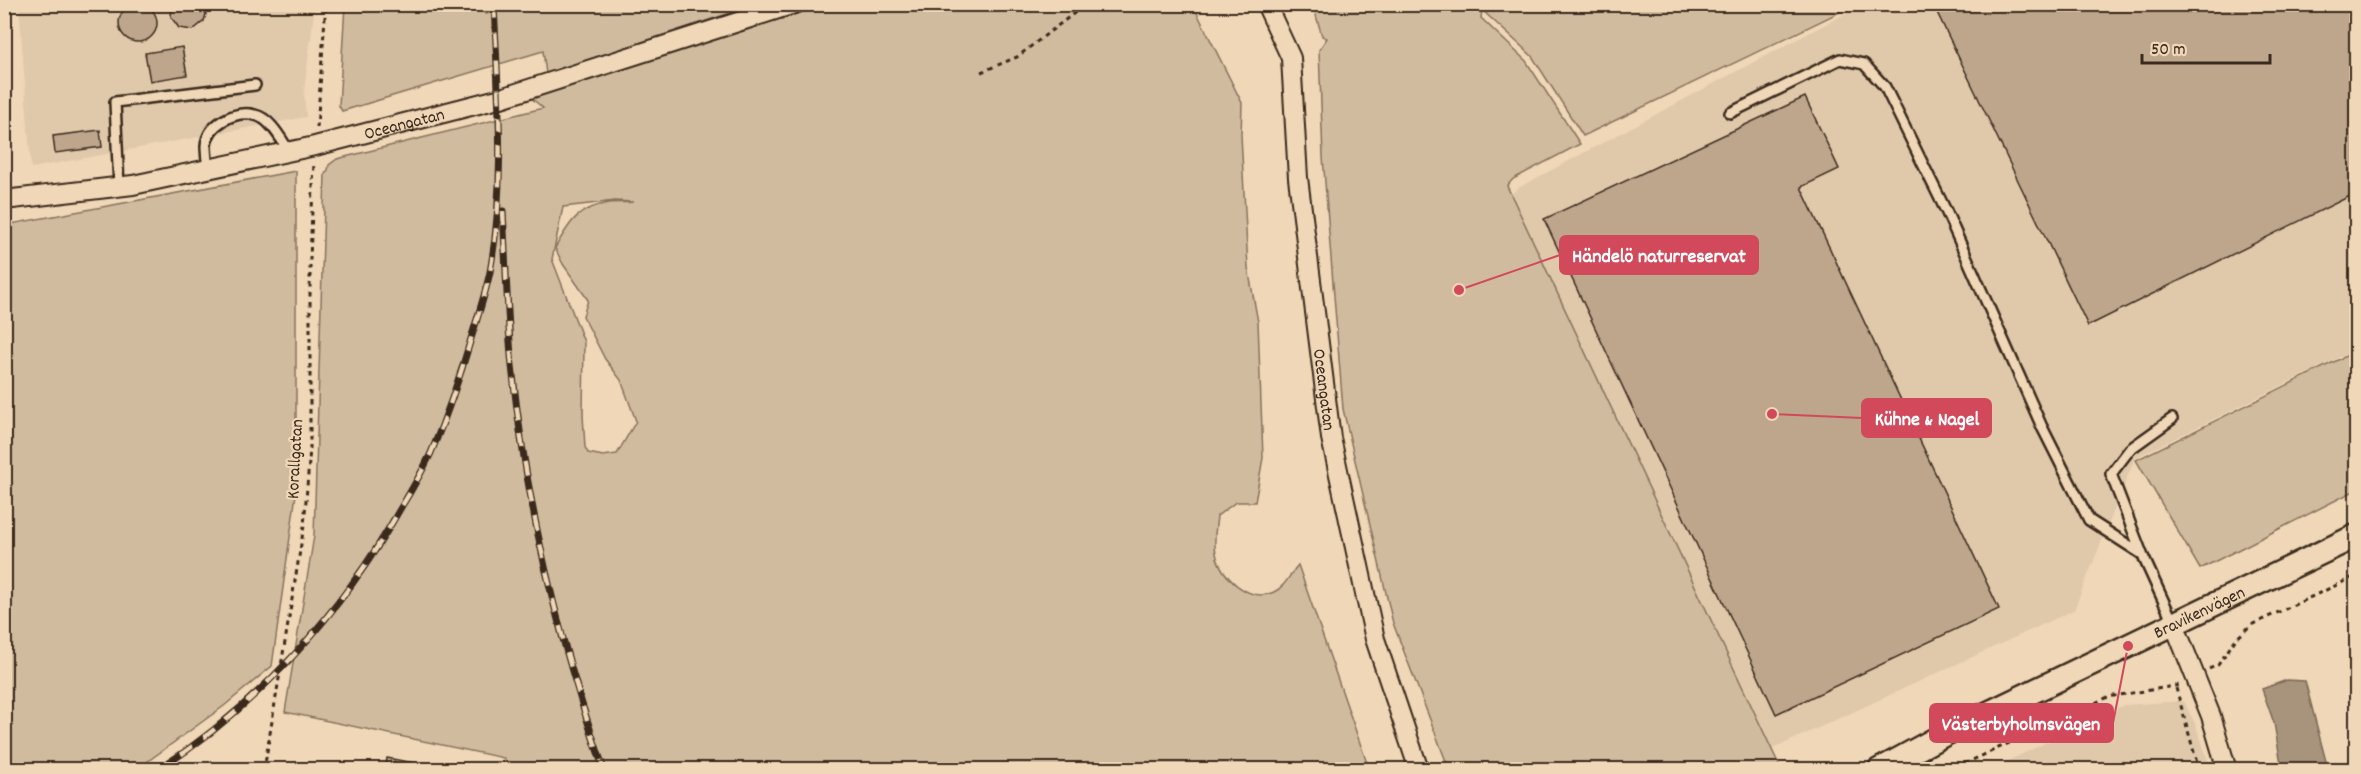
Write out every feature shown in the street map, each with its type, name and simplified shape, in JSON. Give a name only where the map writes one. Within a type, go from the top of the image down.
[{"type":"street","name":"Oceangatan","points":[[4,200],[118,187],[315,146],[498,99],[794,4]]},
{"type":"street","name":"Oceangatan","points":[[1266,4],[1292,58],[1298,178],[1331,438],[1375,639],[1419,770]]},
{"type":"street","name":"Bravikenvägen","points":[[1879,770],[1947,734],[2356,536]]},
{"type":"street","points":[[2174,624],[2211,716],[2227,770]]},
{"type":"lane","points":[[1730,113],[1840,59],[1864,64],[1886,87],[1947,213],[2042,427],[2089,520],[2142,554]]},
{"type":"lane","points":[[118,187],[115,102],[255,85]]},
{"type":"lane","points":[[208,169],[206,144],[211,128],[232,116],[256,115],[271,125],[289,152]]},
{"type":"lane","points":[[2172,419],[2130,449],[2111,474],[2142,554],[2174,624]]},
{"type":"path","name":"Korallgatan","points":[[264,770],[304,526],[310,448],[310,259],[315,146],[326,4]]},
{"type":"path","points":[[981,72],[1017,57],[1074,16],[1086,4]]},
{"type":"path","points":[[1948,770],[2108,697],[2176,687],[2218,665],[2235,640],[2251,625],[2356,576]]},
{"type":"path","points":[[2176,687],[2199,770]]},
{"type":"shaded area","points":[[19,5],[315,5],[304,91],[306,117],[31,168]]},
{"type":"shaded area","points":[[345,5],[485,5],[486,14],[520,5],[754,5],[546,74],[543,51],[342,111],[339,106]]},
{"type":"shaded area","points":[[826,5],[1193,5],[1242,103],[1241,135],[1248,268],[1258,322],[1263,458],[1255,502],[1236,502],[1217,516],[1216,553],[1223,570],[1230,579],[1237,586],[1255,594],[1264,595],[1278,590],[1298,565],[1369,769],[503,769],[504,758],[285,712],[314,536],[325,174],[329,165],[337,159],[543,108],[529,96]],"holes":[[[615,201],[633,202],[609,203],[589,208],[570,224],[555,248],[563,264],[588,300],[583,316],[605,359],[621,380],[636,421],[617,454],[603,456],[588,453],[585,447],[584,342],[552,259],[563,207]]]},
{"type":"shaded area","points":[[1313,5],[1842,5],[1844,10],[1583,136],[1532,56],[1482,10],[1481,18],[1526,61],[1580,144],[1513,179],[1507,186],[1781,769],[1449,769],[1393,623],[1343,409],[1323,157],[1319,50],[1327,38],[1322,36]]},
{"type":"shaded area","points":[[1848,5],[2356,5],[2356,349],[2135,458],[2074,610],[1755,757],[1489,212],[1520,187],[1850,11]]},
{"type":"shaded area","points":[[296,171],[296,494],[272,666],[224,706],[137,769],[5,769],[5,225]]},
{"type":"shaded area","points":[[2356,351],[2356,490],[2200,569],[2136,460]]},
{"type":"shaded area","points":[[2287,680],[2305,681],[2328,769],[2282,769],[2274,723],[2262,689]]},
{"type":"shaded area","points":[[2184,701],[2196,726],[2211,769],[1991,769],[2124,705]]},
{"type":"building","points":[[138,4],[145,5],[151,10],[156,16],[156,30],[151,36],[145,41],[138,42],[131,41],[125,36],[120,30],[119,23],[120,16],[125,10],[131,5]]},
{"type":"building","points":[[172,4],[204,4],[206,14],[204,21],[193,30],[179,28],[171,17]]},
{"type":"building","points":[[1933,4],[2356,4],[2356,193],[2088,326]]},
{"type":"building","points":[[182,47],[187,75],[150,81],[145,53]]},
{"type":"building","points":[[1805,97],[1839,169],[1801,187],[1999,609],[1776,714],[1544,219]]},
{"type":"building","points":[[100,130],[102,147],[55,153],[53,136]]},
{"type":"building","points":[[387,758],[420,764],[419,770],[385,770]]},
{"type":"building","points":[[426,765],[448,770],[425,770]]},
{"type":"railway","points":[[158,770],[195,744],[264,686],[325,620],[377,547],[431,453],[457,384],[481,307],[495,239],[500,138],[494,4]]},
{"type":"railway","points":[[503,211],[510,347],[518,417],[535,520],[558,621],[604,770]]},
{"type":"place","name":"Händelö naturreservat","points":[[1459,290]]},
{"type":"place","name":"Kühne & Nagel","points":[[1772,414]]},
{"type":"place","name":"Västerbyholmsvägen","points":[[2128,646]]}]
